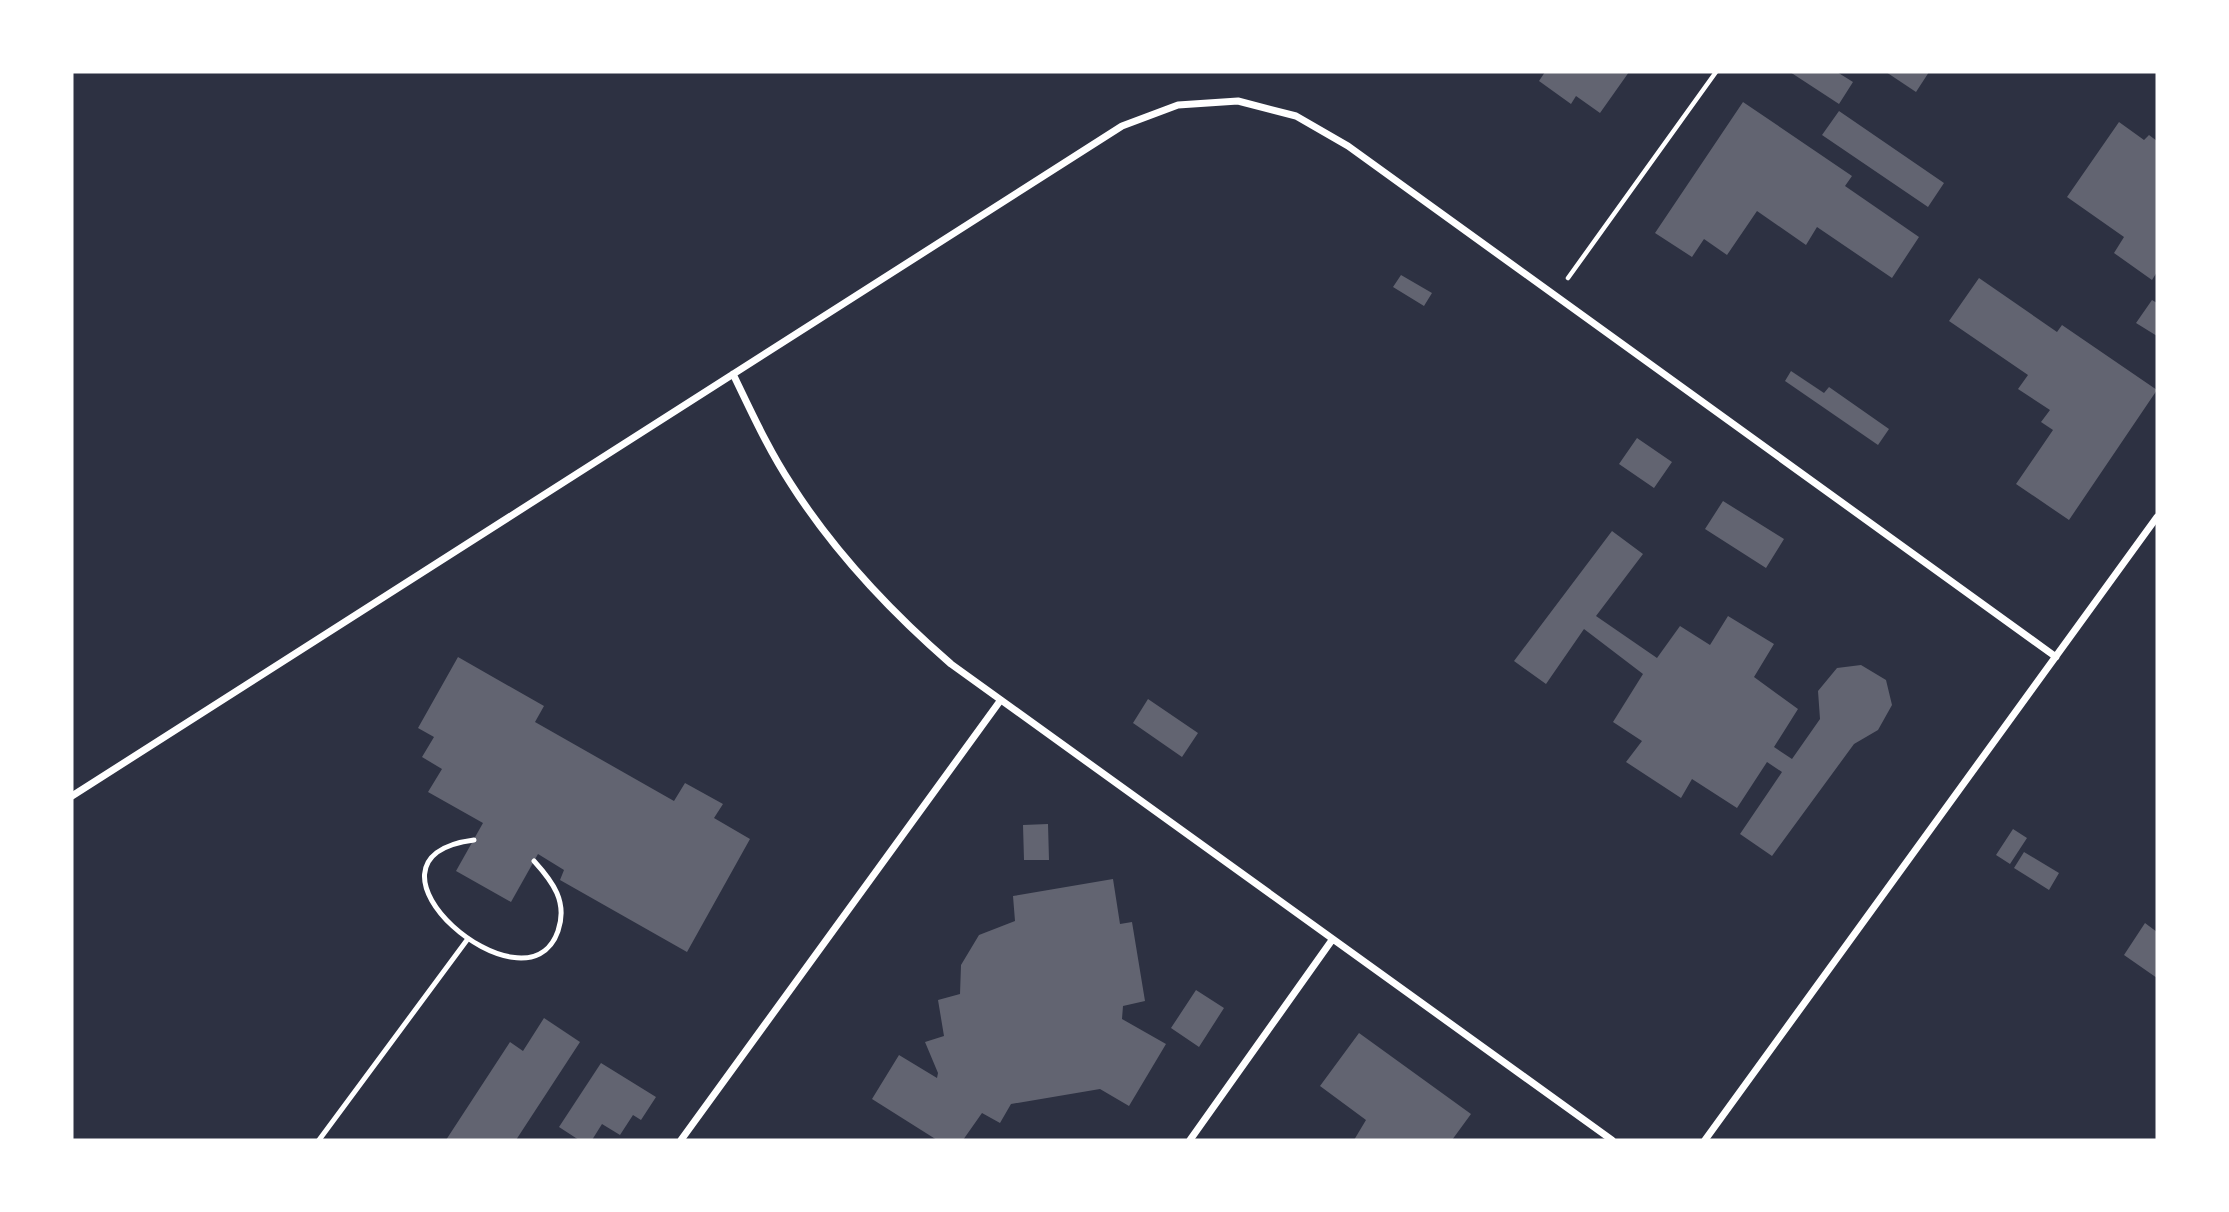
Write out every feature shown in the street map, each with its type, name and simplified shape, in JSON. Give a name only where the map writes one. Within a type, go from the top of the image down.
[{"type":"street","points":[[72,796],[1122,126],[1178,105],[1238,101],[1296,116],[1348,146],[2056,657]]},
{"type":"street","points":[[733,374],[784,472],[825,533],[863,580],[905,624],[951,664],[1000,701],[1612,1140]]},
{"type":"street","points":[[1705,1140],[2157,517]]},
{"type":"street","points":[[681,1140],[1000,701]]},
{"type":"street","points":[[1190,1140],[1332,940]]},
{"type":"lane","points":[[474,840],[441,848],[427,864],[425,886],[433,904],[449,924],[467,940],[489,951],[513,957],[536,956],[555,941],[563,918],[560,896],[534,860]]},
{"type":"lane","points":[[319,1140],[467,940]]},
{"type":"path","points":[[1555,296],[1716,72]]},
{"type":"building","points":[[1545,72],[1629,72],[1600,113],[1576,96],[1571,104],[1539,81]]},
{"type":"building","points":[[1790,72],[1837,72],[1853,82],[1839,104]]},
{"type":"building","points":[[1886,72],[1929,72],[1916,92]]},
{"type":"building","points":[[1743,102],[1852,176],[1845,186],[1919,237],[1892,278],[1817,227],[1806,245],[1757,211],[1727,255],[1704,239],[1692,257],[1655,233]]},
{"type":"building","points":[[1839,111],[1944,183],[1928,207],[1822,135]]},
{"type":"building","points":[[2119,122],[2144,140],[2149,135],[2157,141],[2157,272],[2152,280],[2114,253],[2124,237],[2067,197]]},
{"type":"building","points":[[1401,275],[1432,293],[1424,306],[1393,287]]},
{"type":"building","points":[[1979,278],[2057,332],[2062,325],[2157,390],[2069,520],[2016,484],[2053,430],[2041,422],[2050,410],[2018,389],[2028,375],[1949,321]]},
{"type":"building","points":[[2152,300],[2157,303],[2157,336],[2136,323]]},
{"type":"building","points":[[1791,371],[1824,393],[1829,387],[1889,429],[1878,445],[1785,381]]},
{"type":"building","points":[[1637,438],[1672,462],[1654,488],[1619,464]]},
{"type":"building","points":[[1723,501],[1784,539],[1766,568],[1705,529]]},
{"type":"building","points":[[1612,531],[1643,554],[1596,616],[1657,658],[1680,626],[1710,645],[1728,616],[1774,644],[1754,677],[1798,709],[1774,747],[1792,759],[1820,719],[1818,691],[1837,668],[1861,665],[1886,680],[1892,705],[1878,730],[1854,744],[1772,856],[1740,834],[1782,772],[1767,762],[1737,808],[1692,779],[1681,798],[1626,762],[1642,741],[1613,722],[1643,674],[1584,629],[1546,684],[1514,661]]},
{"type":"building","points":[[458,657],[544,706],[535,722],[674,801],[685,783],[723,804],[714,818],[750,839],[687,952],[560,880],[564,870],[538,854],[511,902],[456,871],[483,823],[428,792],[442,769],[422,757],[434,737],[418,728]]},
{"type":"building","points":[[1148,699],[1198,733],[1182,757],[1133,723]]},
{"type":"building","points":[[1048,824],[1049,860],[1024,860],[1023,825]]},
{"type":"building","points":[[2013,829],[2027,838],[2010,864],[1996,855]]},
{"type":"building","points":[[2024,852],[2059,873],[2049,890],[2014,868]]},
{"type":"building","points":[[1113,879],[1120,924],[1132,922],[1145,1001],[1123,1006],[1122,1019],[1166,1044],[1129,1106],[1100,1089],[1011,1104],[1000,1123],[982,1113],[963,1140],[937,1140],[872,1099],[899,1055],[937,1078],[938,1073],[925,1042],[944,1036],[938,1000],[960,994],[961,965],[979,935],[1015,921],[1013,896]]},
{"type":"building","points":[[2145,923],[2157,932],[2157,978],[2124,955]]},
{"type":"building","points":[[1196,990],[1224,1008],[1199,1047],[1171,1028]]},
{"type":"building","points":[[544,1018],[580,1042],[516,1140],[446,1140],[510,1042],[523,1051]]},
{"type":"building","points":[[1359,1033],[1471,1114],[1452,1140],[1354,1140],[1366,1120],[1320,1086]]},
{"type":"building","points":[[601,1063],[656,1097],[641,1120],[633,1115],[620,1135],[602,1124],[592,1140],[579,1140],[559,1127]]}]
